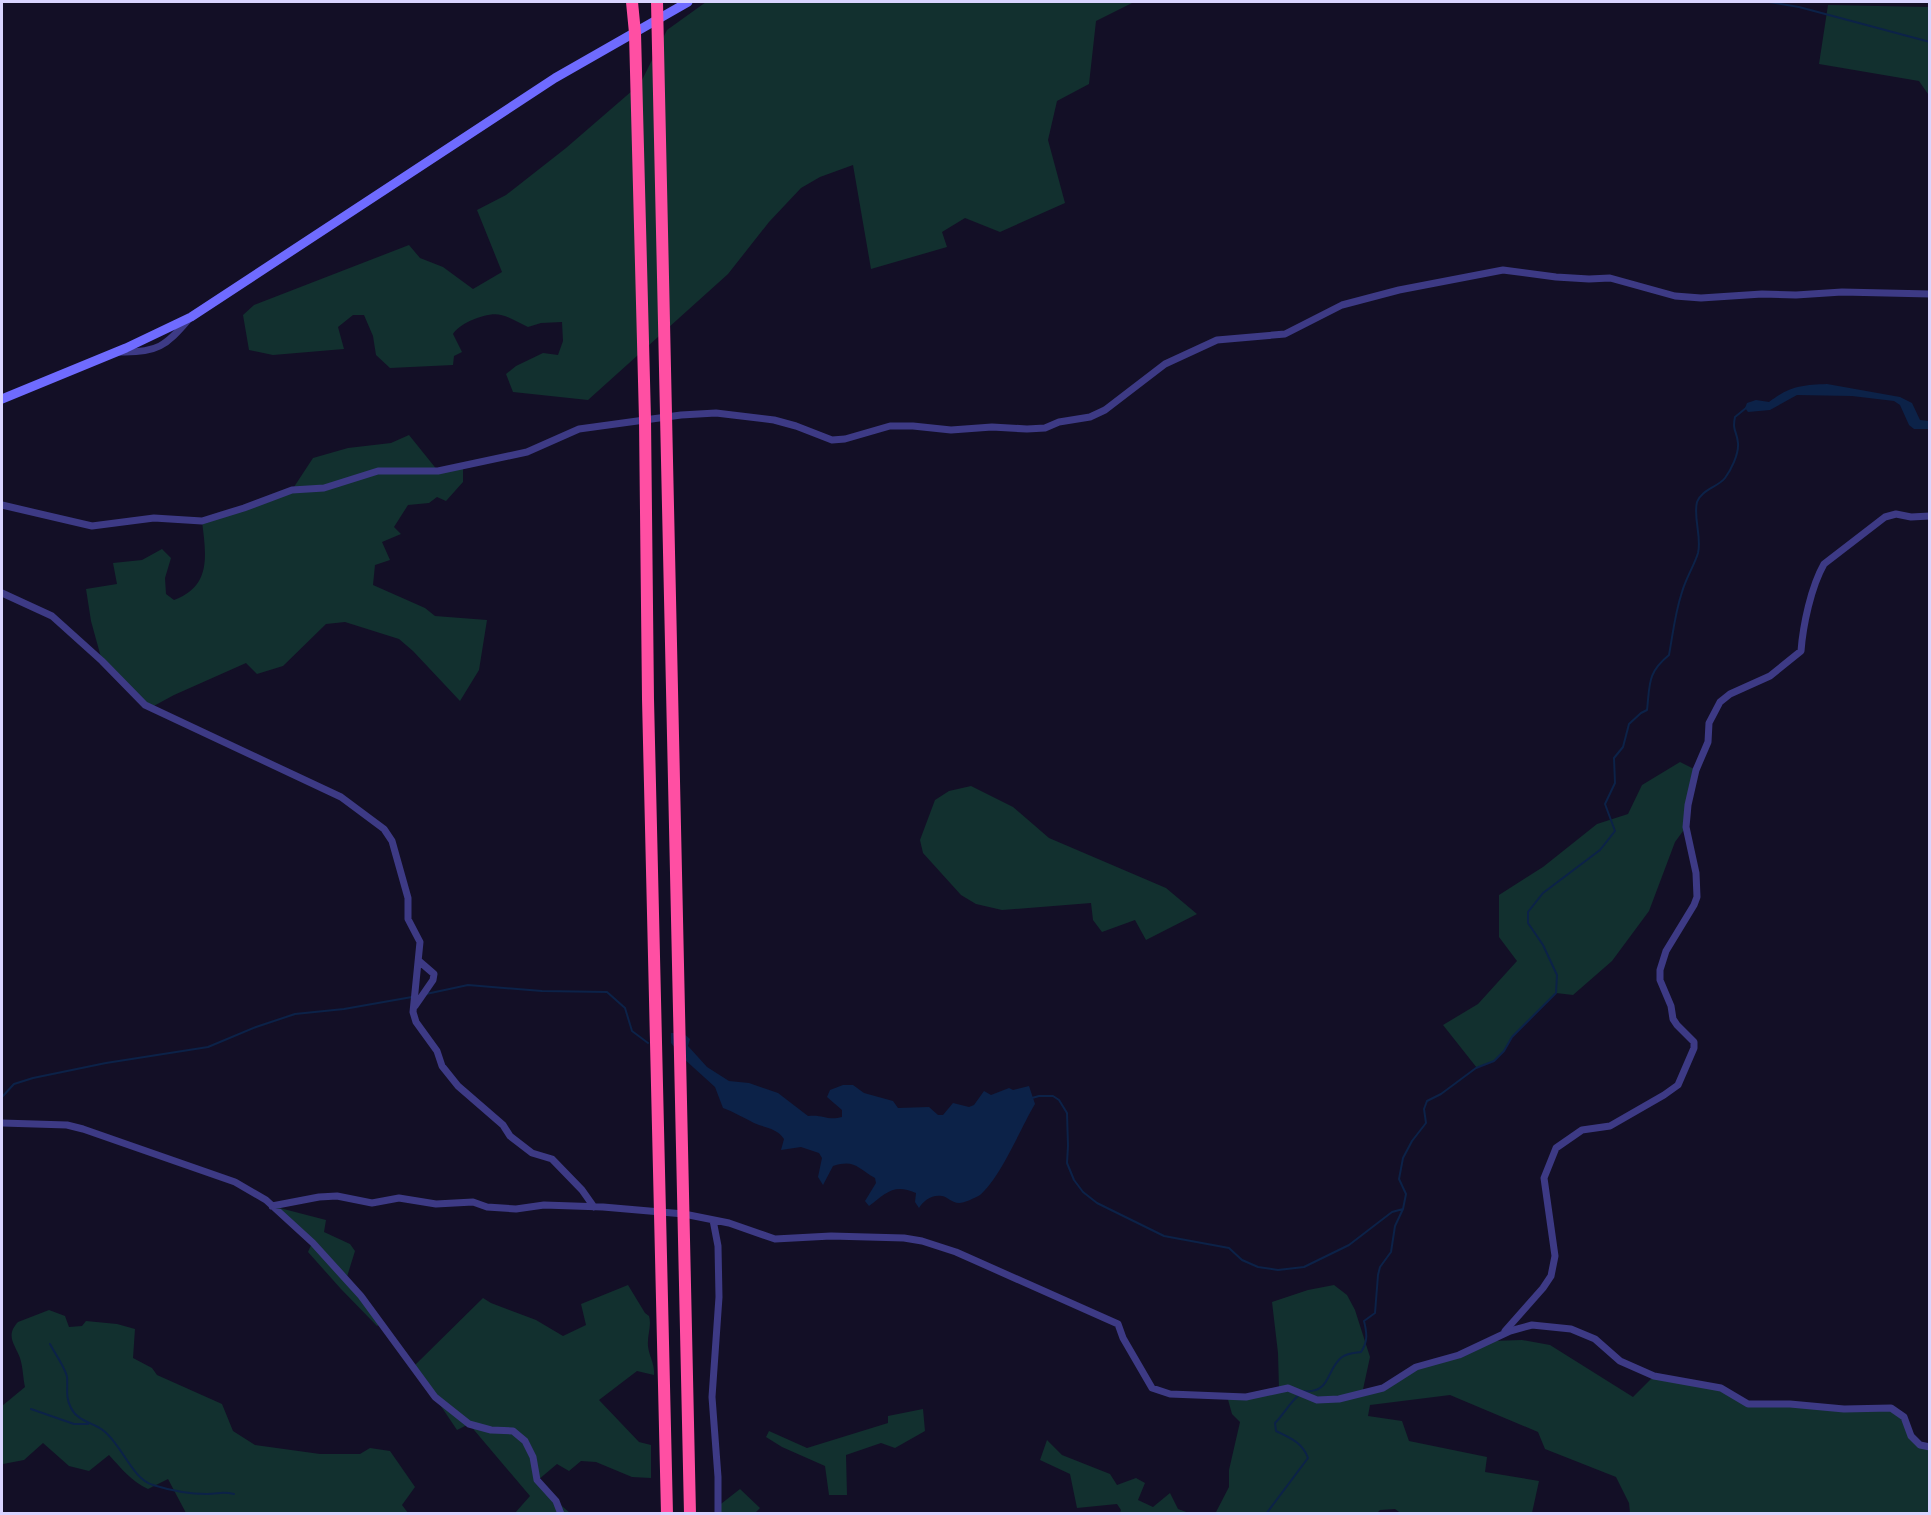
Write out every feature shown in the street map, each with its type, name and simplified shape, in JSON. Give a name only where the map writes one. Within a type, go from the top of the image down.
[{"type":"highway","points":[[632,2],[635,33],[645,419],[648,699],[667,1514]]},
{"type":"highway","points":[[657,2],[690,1514]]},
{"type":"street","points":[[2,399],[117,352],[191,317],[555,78],[688,2]]},
{"type":"street","points":[[2,505],[92,525],[154,519],[202,521],[292,490],[324,488],[378,471],[438,471],[527,452],[579,429],[716,412],[774,420],[832,440],[844,439],[890,426],[951,430],[992,427],[1045,428],[1059,422],[1090,417],[1105,410],[1165,364],[1217,340],[1285,334],[1342,305],[1399,290],[1503,270],[1556,277],[1610,278],[1676,296],[1692,297],[1842,292],[1929,294]]},
{"type":"street","points":[[1501,1336],[1544,1288],[1551,1276],[1555,1256],[1544,1178],[1556,1148],[1582,1130],[1610,1126],[1678,1085],[1694,1048],[1694,1042],[1673,1019],[1671,1006],[1660,980],[1660,970],[1666,951],[1697,897],[1696,873],[1686,827],[1688,805],[1696,770],[1708,742],[1709,723],[1713,712],[1730,694],[1770,676],[1801,651],[1802,635],[1818,575],[1824,564],[1886,517],[1896,514],[1911,517],[1929,516]]},
{"type":"street","points":[[2,593],[52,616],[102,661],[145,705],[341,797],[384,829],[392,842],[408,898],[408,920],[420,942],[414,1008],[416,1022],[437,1051],[442,1066],[458,1086],[503,1125],[510,1136],[532,1153],[552,1159],[582,1190],[594,1207]]},
{"type":"street","points":[[414,1008],[433,980],[434,974],[419,961]]},
{"type":"street","points":[[2,1123],[67,1125],[83,1129],[235,1182],[266,1200],[313,1243],[361,1296],[435,1397],[469,1424],[490,1430],[513,1431],[525,1441],[533,1457],[537,1480],[556,1501],[561,1514]]},
{"type":"street","points":[[272,1206],[337,1196],[372,1203],[399,1198],[436,1204],[473,1202],[487,1207],[516,1209],[544,1205],[594,1207],[684,1214],[713,1220],[775,1239],[831,1236],[904,1238],[922,1241],[956,1252],[1118,1324],[1152,1388],[1170,1394],[1246,1397],[1288,1388],[1317,1400],[1340,1400],[1383,1388],[1416,1367],[1459,1355],[1510,1331],[1532,1325],[1570,1329],[1596,1339],[1620,1361],[1654,1376],[1721,1388],[1748,1404],[1790,1404],[1845,1409],[1891,1408],[1904,1417],[1911,1436],[1920,1445],[1929,1446]]},
{"type":"street","points":[[713,1220],[718,1246],[719,1297],[712,1397],[718,1477],[718,1514]]},
{"type":"green space","points":[[706,2],[1134,2],[1096,21],[1089,84],[1057,101],[1048,140],[1065,203],[1000,232],[965,218],[942,232],[947,247],[871,269],[853,165],[820,177],[801,188],[769,222],[728,274],[588,400],[513,392],[506,374],[516,366],[543,353],[558,355],[563,341],[562,322],[541,323],[528,327],[496,314],[475,319],[461,326],[453,334],[462,352],[454,356],[453,365],[390,368],[376,355],[373,336],[364,315],[353,315],[338,327],[344,349],[273,355],[249,350],[243,315],[254,305],[409,245],[420,258],[443,267],[473,289],[502,272],[477,210],[506,195],[566,148],[640,84],[667,30]]},
{"type":"green space","points":[[1828,5],[1929,7],[1929,93],[1919,81],[1819,64]]},
{"type":"green space","points":[[409,435],[438,471],[463,466],[463,482],[446,501],[437,497],[429,503],[408,505],[394,527],[401,534],[382,542],[390,560],[375,565],[373,585],[425,608],[435,616],[487,620],[479,670],[460,701],[399,639],[345,622],[326,624],[283,666],[257,674],[246,663],[150,708],[102,661],[91,621],[86,589],[117,584],[113,563],[142,560],[162,549],[171,558],[165,578],[166,594],[174,600],[195,587],[201,578],[205,557],[202,521],[292,490],[313,458],[348,448],[391,443]]},
{"type":"green space","points":[[1680,762],[1696,770],[1686,827],[1675,842],[1649,911],[1612,961],[1573,995],[1556,993],[1512,1037],[1504,1051],[1494,1061],[1477,1068],[1443,1025],[1478,1004],[1517,961],[1499,937],[1499,895],[1543,867],[1597,824],[1628,814],[1642,785]]},
{"type":"green space","points":[[971,786],[1013,807],[1049,838],[1166,888],[1197,914],[1146,940],[1135,920],[1102,932],[1093,920],[1091,903],[1002,910],[976,904],[961,895],[923,853],[920,840],[935,800],[949,791]]},
{"type":"green space","points":[[272,1206],[326,1220],[324,1232],[350,1244],[355,1251],[346,1280],[382,1323],[377,1326],[341,1289],[308,1252],[312,1243]]},
{"type":"green space","points":[[628,1285],[649,1316],[648,1346],[654,1375],[637,1371],[599,1400],[639,1442],[651,1445],[651,1478],[632,1477],[596,1462],[581,1461],[569,1471],[557,1464],[538,1480],[570,1513],[515,1513],[530,1496],[469,1424],[457,1430],[414,1366],[483,1298],[536,1320],[563,1336],[586,1325],[581,1304]]},
{"type":"green space","points":[[1334,1285],[1347,1295],[1355,1310],[1370,1357],[1362,1394],[1383,1388],[1416,1367],[1492,1341],[1522,1340],[1550,1345],[1633,1397],[1654,1376],[1721,1388],[1748,1404],[1891,1408],[1904,1417],[1920,1445],[1929,1447],[1929,1513],[1630,1513],[1629,1503],[1616,1477],[1545,1449],[1538,1432],[1450,1395],[1370,1405],[1368,1416],[1402,1421],[1409,1441],[1487,1457],[1485,1472],[1539,1481],[1532,1513],[1402,1514],[1395,1509],[1380,1510],[1376,1514],[1215,1514],[1229,1487],[1229,1470],[1240,1422],[1232,1414],[1227,1396],[1246,1397],[1279,1389],[1278,1353],[1272,1302],[1308,1290]]},
{"type":"green space","points":[[49,1310],[65,1316],[69,1327],[82,1326],[86,1321],[117,1324],[135,1329],[133,1358],[152,1368],[157,1375],[222,1404],[233,1431],[255,1445],[320,1454],[360,1454],[370,1448],[390,1451],[415,1487],[402,1505],[408,1513],[186,1513],[168,1479],[148,1489],[132,1479],[109,1455],[89,1471],[69,1466],[43,1443],[24,1460],[3,1464],[2,1406],[25,1387],[21,1361],[12,1340],[12,1332],[18,1322]]},
{"type":"green space","points":[[923,1409],[925,1431],[895,1448],[881,1443],[846,1455],[847,1495],[829,1495],[825,1466],[782,1447],[766,1437],[769,1431],[807,1448],[888,1423],[888,1416]]},
{"type":"green space","points":[[1047,1440],[1062,1455],[1110,1474],[1117,1485],[1136,1478],[1145,1483],[1138,1500],[1153,1507],[1170,1493],[1178,1509],[1189,1513],[1120,1513],[1121,1510],[1117,1504],[1077,1508],[1070,1474],[1040,1460]]},
{"type":"green space","points":[[740,1489],[760,1508],[755,1513],[720,1514],[717,1507]]},
{"type":"water","points":[[1827,384],[1900,397],[1912,403],[1920,420],[1929,421],[1929,429],[1914,429],[1909,425],[1900,405],[1894,401],[1852,396],[1797,395],[1770,410],[1748,412],[1745,408],[1747,403],[1756,400],[1769,402],[1796,387]]},
{"type":"water","points":[[671,1033],[683,1033],[690,1039],[688,1046],[707,1067],[729,1081],[749,1083],[778,1093],[808,1116],[842,1117],[842,1110],[827,1097],[830,1090],[843,1085],[853,1085],[864,1093],[893,1101],[898,1108],[929,1107],[938,1115],[943,1115],[953,1103],[969,1107],[974,1105],[984,1091],[991,1095],[1009,1088],[1013,1090],[1029,1086],[1035,1104],[1003,1165],[980,1195],[959,1203],[935,1196],[925,1201],[919,1208],[915,1202],[916,1193],[896,1189],[869,1206],[865,1201],[876,1183],[875,1178],[851,1164],[840,1164],[833,1166],[823,1185],[818,1177],[822,1158],[819,1153],[801,1147],[781,1150],[784,1139],[778,1133],[723,1108],[715,1087],[683,1058],[671,1043]]},
{"type":"waterway","points":[[1769,2],[1799,7],[1930,42]]},
{"type":"waterway","points":[[1304,1391],[1319,1389],[1342,1357],[1361,1352],[1365,1345],[1364,1321],[1375,1313],[1380,1267],[1391,1252],[1395,1226],[1403,1209],[1406,1194],[1399,1179],[1403,1158],[1412,1141],[1426,1123],[1424,1109],[1427,1101],[1441,1094],[1476,1068],[1494,1061],[1504,1051],[1512,1037],[1556,993],[1557,975],[1543,945],[1528,923],[1528,912],[1543,893],[1600,850],[1615,831],[1605,804],[1615,783],[1614,758],[1623,747],[1629,724],[1647,710],[1649,686],[1653,673],[1669,655],[1680,600],[1698,553],[1697,502],[1702,494],[1722,481],[1732,466],[1738,447],[1735,417],[1746,408]]},
{"type":"waterway","points":[[426,994],[468,985],[542,991],[607,992],[625,1008],[632,1031],[648,1043]]},
{"type":"waterway","points":[[2,1097],[14,1084],[33,1078],[106,1063],[208,1047],[295,1014],[344,1009],[412,997]]},
{"type":"waterway","points":[[1032,1098],[1053,1096],[1059,1100],[1067,1113],[1067,1163],[1074,1180],[1083,1192],[1097,1203],[1164,1236],[1229,1248],[1242,1260],[1258,1267],[1278,1270],[1304,1267],[1349,1245],[1392,1212],[1403,1209]]},
{"type":"waterway","points":[[50,1344],[66,1374],[68,1400],[74,1413],[104,1431],[146,1482],[187,1492],[234,1494]]},
{"type":"waterway","points":[[1266,1514],[1308,1458],[1299,1444],[1276,1431],[1275,1423],[1300,1394]]},
{"type":"waterway","points":[[31,1409],[74,1424],[88,1424]]}]
